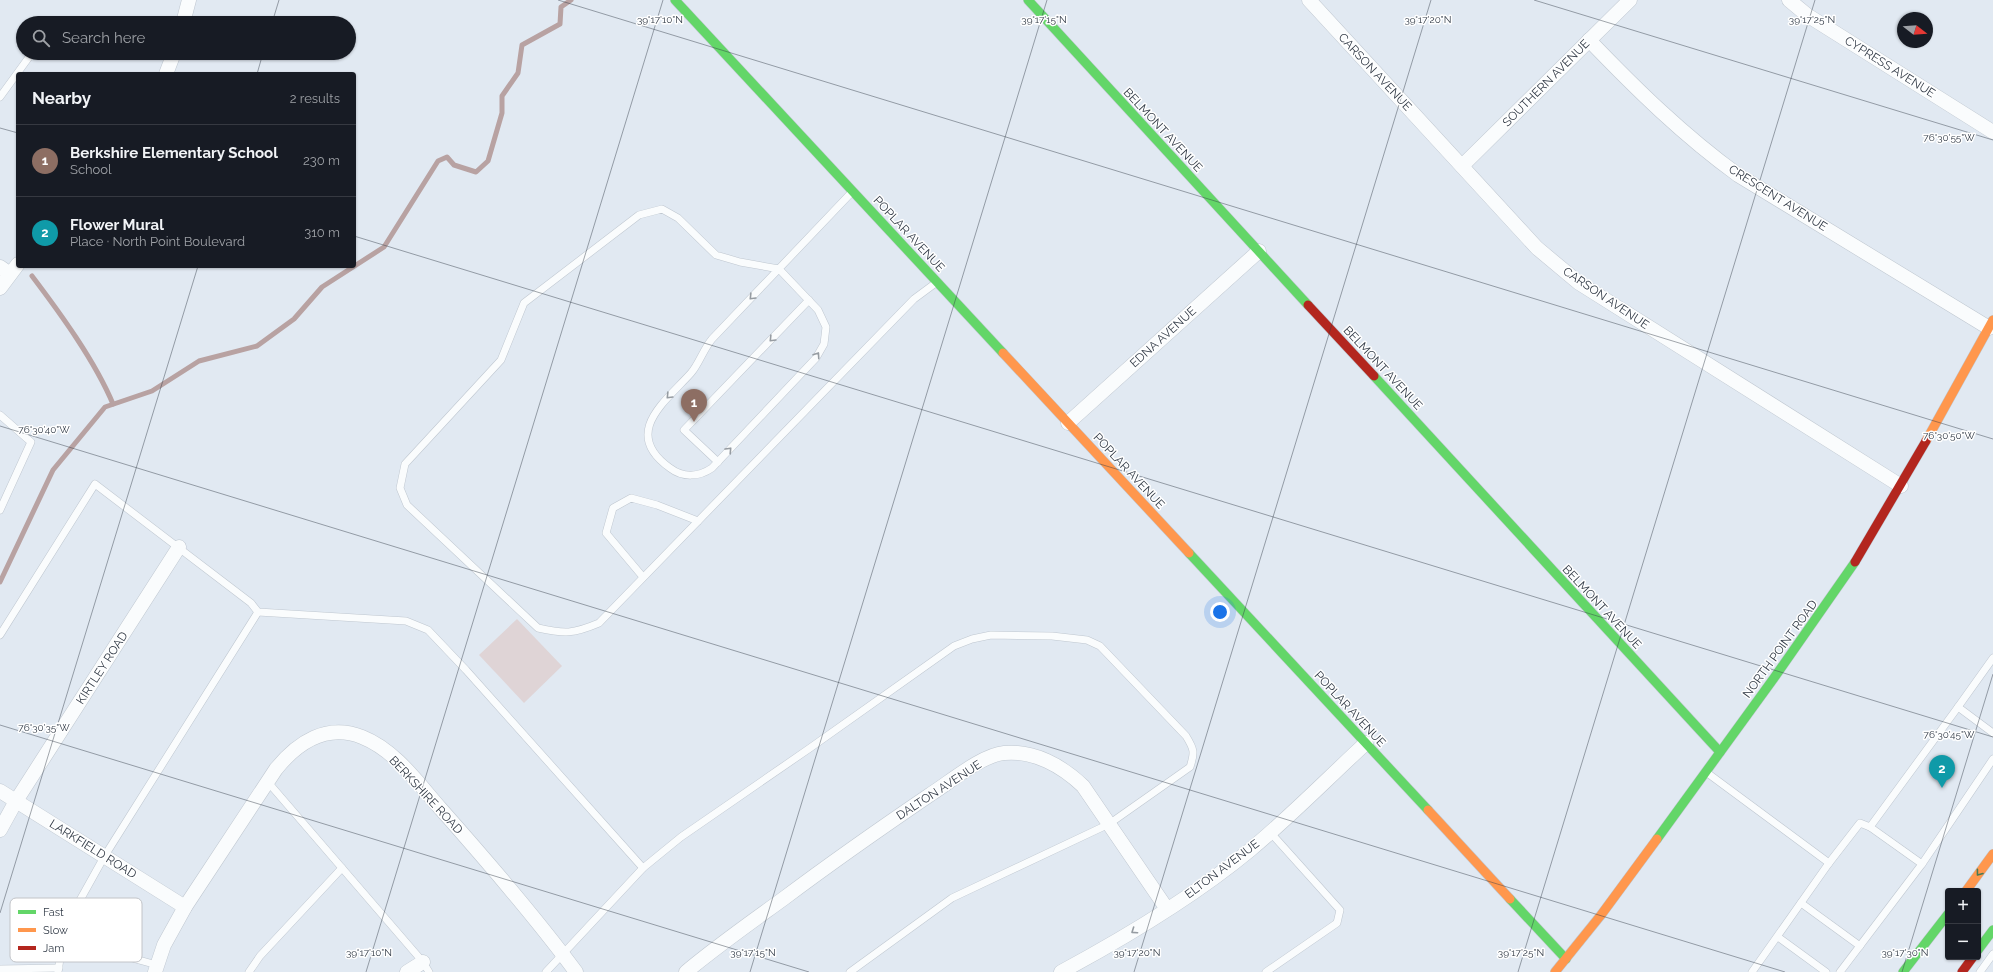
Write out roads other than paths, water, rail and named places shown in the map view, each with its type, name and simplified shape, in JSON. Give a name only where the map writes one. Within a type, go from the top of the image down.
[{"type":"street","points":[[185,16],[189,0]]},
{"type":"street","name":"POPLAR AVENUE","points":[[675,0],[1566,959]]},
{"type":"street","name":"BELMONT AVENUE","points":[[1028,0],[1720,752]]},
{"type":"street","name":"CARSON AVENUE","points":[[1309,0],[1537,248],[1579,283],[1901,486]]},
{"type":"street","name":"SOUTHERN AVENUE","points":[[1462,166],[1630,0]]},
{"type":"street","name":"CYPRESS AVENUE","points":[[1789,0],[1807,15],[1993,132]]},
{"type":"street","name":"CRESCENT AVENUE","points":[[1589,40],[1645,98],[1709,154],[1738,175],[1991,324]]},
{"type":"street","points":[[167,72],[171,60]]},
{"type":"street","name":"EDNA AVENUE","points":[[1068,423],[1259,251]]},
{"type":"street","points":[[0,288],[9,268]]},
{"type":"street","name":"NORTH POINT ROAD","points":[[1555,972],[1601,915],[1822,611],[1901,486],[1991,324]]},
{"type":"street","name":"KIRTLEY ROAD","points":[[0,830],[16,801],[179,548]]},
{"type":"street","name":"BERKSHIRE ROAD","points":[[156,968],[164,945],[185,907],[267,781],[287,755],[311,738],[334,732],[362,737],[379,746],[399,762],[490,865],[576,972]]},
{"type":"street","name":"ELTON AVENUE","points":[[1061,972],[1118,942],[1225,869],[1270,832],[1366,743]]},
{"type":"street","name":"DALTON AVENUE","points":[[686,972],[745,926],[904,812],[988,758],[1003,753],[1026,754],[1050,762],[1063,769],[1083,786],[1167,909]]},
{"type":"street","name":"LARKFIELD ROAD","points":[[0,791],[185,907]]},
{"type":"street","points":[[1968,888],[1993,854]]},
{"type":"street","points":[[1903,972],[1945,918]]},
{"type":"street","points":[[1981,946],[1993,930]]},
{"type":"street","points":[[1962,972],[1971,960]]},
{"type":"street","points":[[407,972],[426,967]]},
{"type":"lane","points":[[18,72],[27,60]]},
{"type":"lane","points":[[0,97],[16,75]]},
{"type":"lane","points":[[853,192],[779,269],[712,339],[703,351],[693,371],[658,408],[648,426],[648,438],[652,450],[660,460],[675,471],[693,476],[703,474],[718,462],[816,358],[824,344],[826,327],[818,310],[779,269],[740,262],[716,255],[678,218],[662,209],[638,214],[524,303],[501,360],[405,464],[400,488],[407,505],[538,628],[560,633],[579,632],[598,623],[914,299],[937,282]]},
{"type":"lane","points":[[718,462],[684,430],[808,300]]},
{"type":"lane","points":[[0,415],[31,442],[0,510]]},
{"type":"lane","points":[[0,635],[96,484],[251,603],[258,612],[406,621],[428,630],[466,670],[643,868]]},
{"type":"lane","points":[[643,577],[606,533],[613,508],[631,498],[657,505],[698,521]]},
{"type":"lane","points":[[81,898],[104,857],[258,612]]},
{"type":"lane","points":[[546,972],[643,868],[681,837],[954,646],[972,639],[991,635],[1052,636],[1087,640],[1100,646],[1186,736],[1192,747],[1194,755],[1190,767],[1109,824],[952,898],[850,972]]},
{"type":"lane","points":[[1870,827],[1993,658]]},
{"type":"lane","points":[[1958,707],[1993,733]]},
{"type":"lane","points":[[1840,972],[1922,864],[1993,759]]},
{"type":"lane","points":[[1706,772],[1829,863]]},
{"type":"lane","points":[[267,781],[426,967]]},
{"type":"lane","points":[[1752,972],[1829,863],[1860,823],[1870,827],[1922,864]]},
{"type":"lane","points":[[1266,972],[1337,923],[1340,910],[1270,832]]},
{"type":"lane","points":[[249,972],[260,956],[342,868]]},
{"type":"lane","points":[[1801,903],[1860,946]]},
{"type":"lane","points":[[1778,937],[1826,972]]},
{"type":"lane","points":[[1980,972],[1993,954]]},
{"type":"lane","points":[[137,962],[156,968]]},
{"type":"lane","points":[[0,969],[58,970]]},
{"type":"waterway","points":[[356,265],[384,247],[438,161],[447,157],[454,165],[476,172],[488,161],[502,113],[502,96],[518,73],[522,45],[560,24],[561,7],[571,0]]},
{"type":"waterway","points":[[0,582],[53,470],[105,407],[152,391],[199,361],[257,346],[294,319],[322,287],[351,268]]},
{"type":"waterway","points":[[32,276],[87,354],[113,404]]},
{"type":"place","name":"Berkshire Elementary School","points":[[694,422]]},
{"type":"place","name":"Flower Mural","points":[[1942,788]]}]
